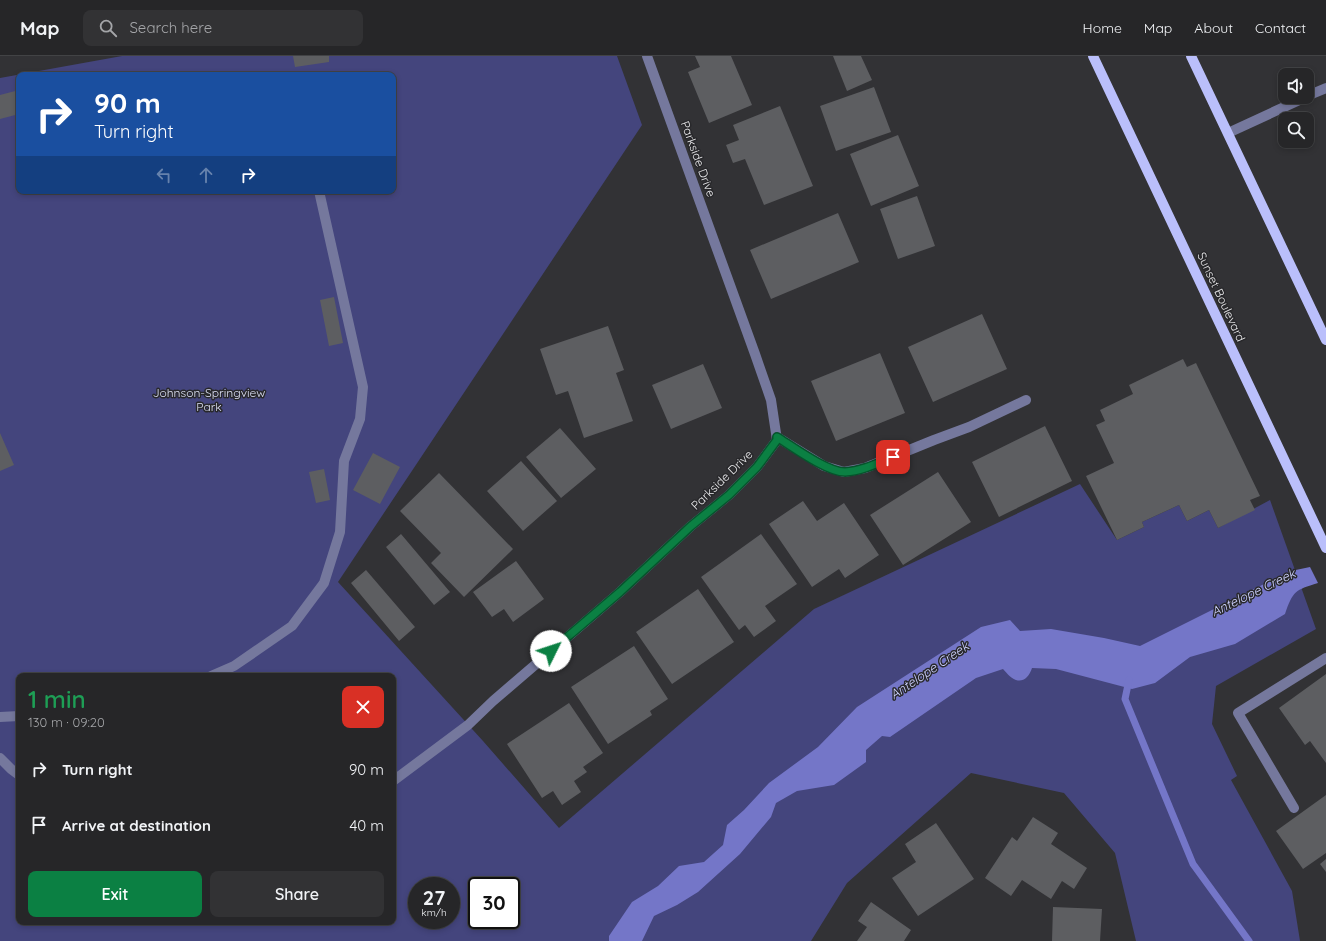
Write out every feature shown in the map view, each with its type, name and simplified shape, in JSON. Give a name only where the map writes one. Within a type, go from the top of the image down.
[{"type":"main road","name":"Sunset Boulevard","points":[[1094,56],[1326,548]]},
{"type":"main road","points":[[1191,56],[1326,340]]},
{"type":"street","name":"Parkside Drive","points":[[396,778],[468,725],[493,700],[620,592],[691,526],[729,495],[757,467],[777,440],[770,400],[756,354],[646,56]]},
{"type":"street","points":[[1314,93],[1326,88]]},
{"type":"street","points":[[1228,133],[1291,104]]},
{"type":"street","points":[[218,673],[234,666],[292,626],[324,583],[340,532],[344,461],[360,419],[363,388],[320,194]]},
{"type":"street","points":[[777,437],[824,466],[844,472],[865,468],[969,427],[1026,400]]},
{"type":"street","points":[[1294,808],[1238,713],[1326,658]]},
{"type":"street","points":[[0,718],[16,716]]},
{"type":"street","points":[[0,758],[16,773]]},
{"type":"green space","name":"Johnson-Springview Park","points":[[122,56],[617,56],[642,125],[338,582],[483,741],[559,828],[814,609],[1080,484],[1117,540],[1144,527],[1142,522],[1179,505],[1187,521],[1209,510],[1218,528],[1270,500],[1316,629],[1216,686],[1212,724],[1237,776],[1231,780],[1292,891],[1300,941],[1136,941],[1115,853],[1064,793],[971,773],[847,883],[811,941],[0,941],[0,78],[16,75],[16,194],[396,194],[396,72],[33,72]]},
{"type":"water","name":"Antelope Creek","points":[[1310,567],[1318,583],[1296,592],[1290,600],[1285,614],[1235,644],[1190,657],[1155,683],[1132,689],[1056,669],[1032,668],[1027,677],[1020,681],[1014,679],[1003,669],[976,678],[890,737],[882,736],[866,750],[866,762],[834,785],[797,791],[776,803],[771,817],[740,854],[698,892],[677,905],[654,916],[642,941],[609,941],[609,936],[632,902],[658,886],[679,866],[704,862],[723,845],[727,825],[744,810],[769,783],[818,747],[857,707],[981,627],[1010,620],[1020,631],[1051,629],[1140,646],[1291,571]]},
{"type":"building","points":[[293,56],[329,56],[329,62],[295,67]]},
{"type":"building","points":[[695,56],[731,56],[752,105],[709,123],[688,72],[700,67]]},
{"type":"building","points":[[833,56],[861,56],[872,80],[847,91]]},
{"type":"building","points":[[874,87],[891,132],[836,151],[820,106]]},
{"type":"building","points":[[16,91],[16,115],[0,119],[0,95]]},
{"type":"building","points":[[780,106],[813,186],[764,205],[745,159],[733,163],[726,145],[739,140],[733,125]]},
{"type":"building","points":[[898,135],[919,186],[871,206],[850,154]]},
{"type":"building","points":[[917,196],[935,246],[898,259],[880,209]]},
{"type":"building","points":[[838,213],[859,262],[771,299],[750,250]]},
{"type":"building","points":[[334,297],[343,343],[329,346],[320,300]]},
{"type":"building","points":[[982,314],[1007,369],[933,402],[908,347]]},
{"type":"building","points":[[608,326],[624,370],[616,373],[633,421],[584,438],[568,391],[556,395],[540,349]]},
{"type":"building","points":[[880,353],[905,413],[836,441],[811,381]]},
{"type":"building","points":[[1183,359],[1187,367],[1196,363],[1260,496],[1250,500],[1255,510],[1218,528],[1209,510],[1187,521],[1179,505],[1142,522],[1144,527],[1117,540],[1086,476],[1114,463],[1096,425],[1105,421],[1100,410],[1133,394],[1129,385]]},
{"type":"building","points":[[703,364],[722,408],[671,429],[652,385]]},
{"type":"building","points":[[1045,426],[1072,481],[999,517],[972,462]]},
{"type":"building","points":[[560,428],[596,469],[561,498],[526,457]]},
{"type":"building","points":[[0,433],[14,465],[0,471]]},
{"type":"building","points":[[373,453],[400,467],[380,504],[353,490]]},
{"type":"building","points":[[521,461],[557,501],[523,531],[487,491]]},
{"type":"building","points":[[324,469],[330,500],[316,503],[309,472]]},
{"type":"building","points":[[938,472],[971,522],[903,565],[870,515]]},
{"type":"building","points":[[439,473],[513,549],[464,597],[431,563],[441,553],[400,511]]},
{"type":"building","points":[[803,501],[817,521],[844,503],[879,555],[845,578],[839,569],[812,587],[769,524]]},
{"type":"building","points":[[401,534],[450,592],[434,605],[386,547]]},
{"type":"building","points":[[761,534],[797,584],[765,606],[776,621],[754,637],[745,625],[739,630],[701,577]]},
{"type":"building","points":[[516,561],[544,599],[513,622],[504,609],[492,617],[473,592]]},
{"type":"building","points":[[366,570],[415,627],[399,641],[351,583]]},
{"type":"building","points":[[698,589],[734,642],[672,684],[636,632]]},
{"type":"building","points":[[634,646],[668,699],[650,711],[652,715],[608,744],[571,687]]},
{"type":"building","points":[[1326,674],[1326,763],[1310,741],[1305,745],[1279,708]]},
{"type":"building","points":[[569,703],[603,753],[583,767],[587,772],[574,781],[581,792],[562,805],[553,791],[542,798],[507,744]]},
{"type":"building","points":[[1326,795],[1326,853],[1303,869],[1276,831]]},
{"type":"building","points":[[1033,817],[1058,833],[1051,844],[1087,868],[1074,889],[1062,881],[1051,899],[1022,880],[1011,896],[985,878],[1012,837],[1017,841]]},
{"type":"building","points":[[936,823],[974,879],[918,916],[892,878],[916,862],[905,844]]},
{"type":"building","points":[[1326,859],[1326,872],[1320,864]]},
{"type":"building","points":[[871,902],[911,930],[904,941],[857,941],[867,927],[858,921]]},
{"type":"building","points":[[1053,907],[1102,909],[1100,941],[1052,941]]},
{"type":"waterway","points":[[1129,680],[1125,699],[1193,864],[1249,941]]},
{"type":"route","points":[[551,651],[620,592],[691,526],[729,495],[757,467],[777,440],[777,437],[824,466],[844,472],[865,468],[893,457]]}]
